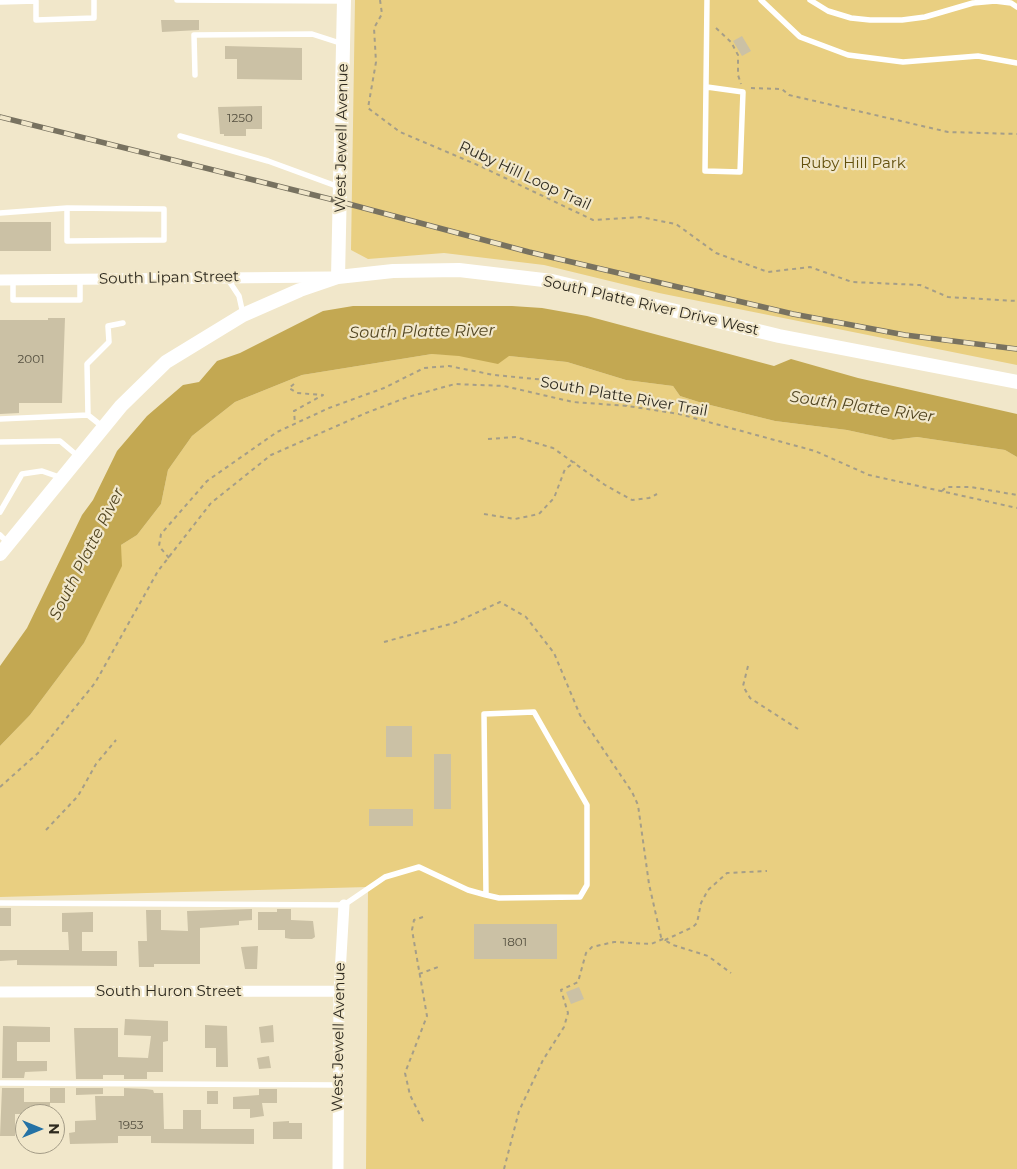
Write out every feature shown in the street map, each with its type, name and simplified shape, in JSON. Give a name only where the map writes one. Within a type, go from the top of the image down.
[{"type":"street","name":"West Jewell Avenue","points":[[338,277],[344,0]]},
{"type":"street","name":"South Platte River Drive West","points":[[3,544],[62,478],[121,406],[166,362],[243,315],[300,290],[338,277],[393,271],[459,270],[552,281],[779,336],[1017,382]]},
{"type":"street","name":"South Lipan Street","points":[[0,280],[338,277]]},
{"type":"street","name":"West Jewell Avenue","points":[[338,1169],[339,991],[344,906]]},
{"type":"street","name":"South Huron Street","points":[[0,992],[339,991]]},
{"type":"lane","points":[[0,2],[36,1],[36,20],[94,18],[94,0]]},
{"type":"lane","points":[[177,0],[344,0]]},
{"type":"lane","points":[[707,87],[743,92],[740,172],[706,170],[707,2],[714,0]]},
{"type":"lane","points":[[761,0],[800,37],[848,55],[903,62],[978,56],[1017,62]]},
{"type":"lane","points":[[810,0],[828,11],[851,18],[870,20],[902,20],[973,3],[995,1],[1011,3],[1017,7]]},
{"type":"lane","points":[[195,76],[194,35],[312,34],[343,44]]},
{"type":"lane","points":[[180,136],[268,161],[341,188]]},
{"type":"lane","points":[[0,213],[67,208],[164,209],[164,240],[67,240],[67,208]]},
{"type":"lane","points":[[227,278],[239,296],[243,315]]},
{"type":"lane","points":[[13,280],[13,300],[80,300],[80,279]]},
{"type":"lane","points":[[88,415],[87,364],[109,342],[108,326],[123,323]]},
{"type":"lane","points":[[0,419],[88,415],[104,427]]},
{"type":"lane","points":[[0,442],[60,441],[79,457]]},
{"type":"lane","points":[[0,512],[22,474],[42,471],[62,478]]},
{"type":"lane","points":[[0,903],[344,906],[384,877],[419,867],[468,890],[486,895],[499,898],[580,898],[587,885],[587,805],[534,712],[484,714],[486,895]]},
{"type":"lane","points":[[0,1083],[338,1085]]},
{"type":"path","name":"Ruby Hill Loop Trail","points":[[380,0],[382,14],[374,28],[376,62],[368,108],[400,132],[480,166],[593,220],[640,217],[676,224],[716,252],[768,272],[810,267],[852,282],[920,285],[948,297],[1017,300]]},
{"type":"path","points":[[707,20],[731,42],[738,55],[738,76],[743,87],[782,89],[789,95],[948,132],[1017,134]]},
{"type":"path","points":[[168,558],[159,546],[161,534],[207,481],[277,432],[329,408],[384,388],[424,368],[449,366],[494,375],[557,381],[623,402],[628,406]]},
{"type":"path","name":"South Platte River Trail","points":[[0,787],[38,753],[95,683],[158,571],[210,503],[272,455],[366,413],[408,397],[455,384],[478,383],[504,386],[574,402],[628,406],[688,417],[815,451],[869,475],[1017,508]]},
{"type":"path","points":[[294,384],[289,388],[297,393],[323,395],[294,411],[295,424]]},
{"type":"path","points":[[488,439],[516,437],[553,448],[605,485],[632,500],[649,498],[658,494]]},
{"type":"path","points":[[484,514],[515,519],[539,514],[554,498],[564,469],[575,462]]},
{"type":"path","points":[[941,492],[946,487],[971,487],[1017,495]]},
{"type":"path","points":[[384,642],[454,623],[500,602],[526,617],[554,653],[580,716],[632,792],[638,806],[648,884],[657,926],[663,939],[673,945],[708,956],[731,972]]},
{"type":"path","points":[[748,666],[744,688],[750,698],[798,729]]},
{"type":"path","points":[[46,830],[82,791],[96,764],[116,740]]},
{"type":"path","points":[[504,1169],[521,1106],[543,1060],[564,1027],[568,1013],[561,990],[578,982],[586,953],[598,944],[614,942],[651,944],[677,935],[697,923],[701,903],[708,890],[724,875],[731,872],[767,871]]},
{"type":"path","points":[[423,917],[415,919],[413,924],[426,1016],[405,1073],[410,1095],[424,1123]]},
{"type":"path","points":[[419,974],[438,966]]},
{"type":"green space","name":"Ruby Hill Park","points":[[355,0],[1017,0],[1017,365],[659,293],[544,265],[444,253],[368,259],[351,250]]},
{"type":"green space","points":[[432,354],[509,356],[567,362],[626,380],[673,386],[680,396],[775,421],[847,430],[893,440],[917,437],[1005,450],[1017,457],[1017,1169],[366,1169],[368,887],[0,897],[0,746],[30,715],[84,643],[101,606],[121,545],[137,535],[161,504],[168,470],[192,436],[235,402],[302,375]]},
{"type":"water","name":"South Platte River","points":[[353,306],[512,306],[542,308],[587,316],[774,366],[791,359],[858,378],[1017,414],[1017,457],[1005,450],[917,437],[893,440],[847,430],[775,421],[680,396],[673,386],[626,380],[567,362],[509,356],[498,364],[459,356],[432,354],[302,375],[235,402],[192,436],[168,470],[161,504],[137,535],[121,545],[122,566],[84,643],[30,715],[0,746],[0,666],[27,628],[82,515],[93,500],[117,451],[147,416],[183,385],[199,382],[217,361],[240,353],[323,311]]},
{"type":"building","points":[[161,20],[199,20],[199,30],[162,32]]},
{"type":"building","points":[[742,36],[751,51],[742,56],[733,41]]},
{"type":"building","points":[[225,46],[302,48],[302,80],[237,79],[237,59],[225,59]]},
{"type":"building","points":[[262,106],[262,129],[246,129],[246,136],[224,136],[224,134],[220,134],[218,107]]},
{"type":"building","points":[[0,222],[51,222],[51,251],[0,251]]},
{"type":"building","points":[[48,318],[65,318],[62,403],[19,403],[19,413],[0,414],[0,320],[48,320]]},
{"type":"building","points":[[386,726],[412,726],[412,757],[386,757]]},
{"type":"building","points":[[434,754],[451,754],[451,809],[434,809]]},
{"type":"building","points":[[369,809],[413,809],[413,826],[369,826]]},
{"type":"building","points":[[0,908],[11,908],[11,926],[0,926]]},
{"type":"building","points":[[252,909],[252,920],[239,921],[239,925],[200,928],[200,964],[154,964],[154,967],[139,967],[138,941],[147,941],[146,910],[161,910],[161,930],[188,931],[187,911]]},
{"type":"building","points":[[277,909],[291,909],[291,920],[313,921],[315,937],[312,939],[291,939],[285,938],[285,930],[258,930],[258,912],[277,912]]},
{"type":"building","points":[[93,912],[93,932],[82,932],[82,951],[117,951],[117,966],[17,965],[17,960],[0,961],[0,950],[69,950],[68,932],[62,932],[62,913]]},
{"type":"building","points":[[474,924],[557,924],[557,959],[474,959]]},
{"type":"building","points":[[258,946],[257,969],[245,969],[241,947]]},
{"type":"building","points":[[579,987],[584,999],[571,1004],[566,992]]},
{"type":"building","points":[[125,1019],[168,1021],[168,1041],[163,1042],[163,1072],[147,1072],[147,1079],[124,1079],[124,1075],[103,1075],[103,1079],[76,1079],[74,1028],[118,1028],[118,1057],[148,1058],[151,1036],[124,1035]]},
{"type":"building","points":[[205,1025],[227,1026],[228,1067],[216,1067],[216,1048],[205,1048]]},
{"type":"building","points":[[273,1025],[274,1042],[261,1043],[259,1027]]},
{"type":"building","points":[[3,1026],[50,1027],[50,1042],[17,1042],[17,1061],[47,1061],[47,1071],[25,1072],[24,1078],[2,1078]]},
{"type":"building","points":[[269,1056],[271,1068],[259,1069],[257,1058]]},
{"type":"building","points":[[2,1088],[24,1088],[24,1102],[50,1102],[50,1088],[65,1088],[65,1103],[15,1104],[15,1136],[0,1136]]},
{"type":"building","points":[[76,1088],[103,1088],[103,1094],[76,1095]]},
{"type":"building","points":[[124,1088],[146,1089],[153,1090],[154,1093],[163,1093],[164,1129],[183,1129],[183,1110],[201,1110],[201,1129],[254,1129],[254,1144],[151,1143],[151,1136],[118,1136],[118,1143],[70,1144],[69,1133],[75,1132],[75,1121],[96,1120],[95,1096],[124,1096]]},
{"type":"building","points":[[259,1089],[277,1089],[277,1103],[262,1103],[264,1116],[250,1118],[250,1109],[233,1109],[233,1097],[259,1095]]},
{"type":"building","points":[[207,1091],[218,1091],[218,1104],[207,1104]]},
{"type":"building","points":[[289,1121],[289,1123],[302,1123],[302,1139],[273,1139],[273,1122]]},
{"type":"railway","points":[[0,117],[330,199],[529,252],[793,314],[905,335],[1017,349]]}]
